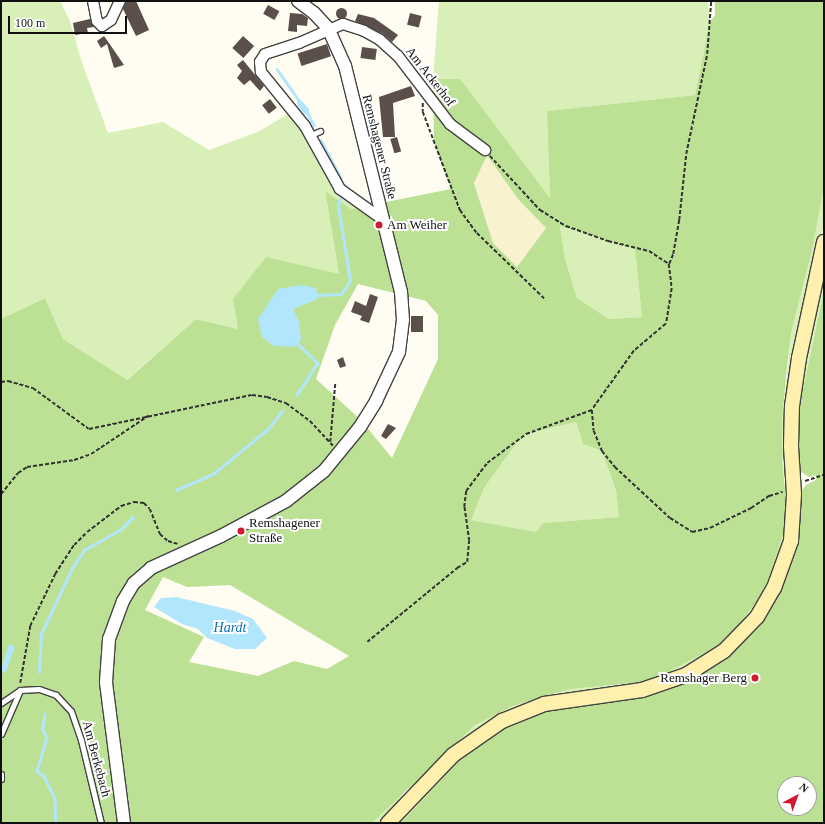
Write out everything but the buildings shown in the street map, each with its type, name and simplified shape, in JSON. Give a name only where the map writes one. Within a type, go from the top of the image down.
[{"type":"main road","points":[[388,823],[453,755],[502,721],[544,704],[642,690],[664,684],[692,672],[724,651],[756,617],[766,603],[780,574],[791,541],[793,484],[791,446],[792,406],[799,358],[824,242]]},
{"type":"street","points":[[93,1],[97,21],[102,26],[111,20],[120,1]]},
{"type":"street","name":"Remshagener Straße","points":[[124,823],[106,682],[109,639],[122,601],[134,583],[151,568],[190,551],[286,501],[324,471],[340,455],[376,401],[399,352],[404,320],[401,292],[345,66],[328,28],[314,13],[298,1]]},
{"type":"street","name":"Am Ackerhof","points":[[328,28],[344,24],[380,40],[398,56],[424,92],[450,124],[485,150]]},
{"type":"street","points":[[328,28],[299,44],[265,54],[260,62],[261,72],[310,135],[340,189],[382,219]]},
{"type":"lane","points":[[310,135],[320,131]]},
{"type":"lane","name":"Am Berkebach","points":[[1,703],[20,690],[39,688],[56,695],[71,711],[82,740],[101,823]]},
{"type":"lane","points":[[1,734],[20,690]]},
{"type":"lane","points":[[1,774],[1,779]]},
{"type":"path","points":[[367,642],[457,568],[467,562],[469,541],[464,507],[466,491],[487,463],[506,447],[526,434],[592,410],[634,351],[666,324],[672,288],[669,264],[674,254],[686,154],[707,54],[711,1]]},
{"type":"path","points":[[424,92],[423,112],[460,210],[477,233],[546,300]]},
{"type":"path","points":[[485,150],[540,210],[566,226],[608,241],[649,251],[669,264]]},
{"type":"path","points":[[1,382],[8,382],[32,388],[89,429],[252,395],[267,397],[286,402],[310,421],[340,455]]},
{"type":"path","points":[[330,442],[335,384]]},
{"type":"path","points":[[592,410],[594,431],[602,451],[611,462],[670,518],[692,532],[710,528],[751,508],[769,496],[786,491],[793,484],[824,475]]},
{"type":"path","points":[[1,494],[18,473],[27,467],[74,460],[91,454],[149,416]]},
{"type":"path","points":[[20,690],[30,626],[55,574],[74,546],[87,532],[121,506],[134,502],[144,503],[150,509],[160,534],[168,541],[190,551]]},
{"type":"shaded area","points":[[487,154],[518,199],[546,228],[517,267],[493,243],[474,182]]},
{"type":"green space","points":[[1,1],[60,1],[70,21],[82,63],[108,133],[163,122],[209,150],[260,131],[291,112],[338,190],[359,207],[351,209],[325,192],[339,274],[238,329],[196,319],[126,380],[63,339],[45,298],[1,319]]},
{"type":"green space","points":[[439,1],[708,1],[710,22],[695,95],[547,111],[550,199],[460,80],[433,79]]},
{"type":"green space","points":[[715,1],[824,1],[824,187],[812,251],[792,329],[787,366],[782,421],[782,458],[786,502],[785,529],[769,578],[759,598],[737,628],[716,647],[662,675],[643,682],[572,689],[545,696],[513,706],[475,725],[372,823],[1,823],[1,319],[45,298],[63,339],[127,380],[196,319],[238,329],[233,299],[266,257],[339,274],[325,191],[351,209],[451,189],[434,143],[433,79],[460,79],[550,198],[547,111],[695,95],[710,22],[715,15]],"holes":[[[487,155],[518,199],[546,228],[517,267],[493,243],[474,183]],[[560,226],[635,249],[642,317],[609,319],[577,298],[565,259]],[[358,284],[426,301],[438,315],[438,359],[392,458],[361,420],[316,379],[335,325]],[[576,422],[583,444],[602,451],[616,490],[619,517],[543,523],[536,532],[471,520],[484,488],[518,441],[526,434]],[[163,577],[187,587],[230,585],[349,656],[327,669],[294,661],[258,676],[189,662],[204,637],[145,610]]]},
{"type":"green space","points":[[824,187],[824,222],[806,307],[789,484],[786,489],[782,458],[782,421],[792,329],[812,251]]},
{"type":"green space","points":[[560,226],[635,249],[642,317],[609,319],[577,298],[565,259]]},
{"type":"green space","points":[[824,267],[824,290],[805,380],[799,397]]},
{"type":"green space","points":[[824,290],[824,823],[401,823],[459,761],[497,731],[514,722],[536,712],[667,690],[702,673],[778,592],[788,571],[796,542],[799,494],[806,485],[816,480],[816,475],[809,477],[798,470],[799,397],[805,380]]},
{"type":"green space","points":[[576,422],[583,444],[602,451],[616,490],[619,517],[543,523],[536,532],[471,520],[484,488],[518,441],[526,434]]},
{"type":"green space","points":[[786,497],[789,499],[787,535],[766,594],[734,636],[698,663],[644,684],[545,700],[412,788],[405,789],[475,725],[513,706],[572,689],[643,682],[737,628],[759,598],[769,578],[785,529]]},
{"type":"green space","points":[[513,720],[459,761],[401,823],[394,823],[446,768]]},
{"type":"green space","points":[[400,794],[404,797],[395,809],[381,823],[372,823]]},
{"type":"water","points":[[300,99],[309,109],[309,115],[305,115],[297,105],[297,100]]},
{"type":"water","points":[[301,285],[316,288],[318,299],[293,309],[299,322],[301,340],[294,347],[274,346],[262,337],[258,319],[278,289]]},
{"type":"water","name":"Hardt","points":[[176,597],[235,611],[253,619],[267,638],[255,649],[235,649],[207,638],[198,629],[182,624],[154,607],[161,598]]},
{"type":"water","points":[[9,644],[15,647],[5,674],[1,669]]},
{"type":"waterway","points":[[277,69],[299,101]]},
{"type":"waterway","points":[[307,112],[314,125]]},
{"type":"waterway","points":[[321,140],[341,178]]},
{"type":"waterway","points":[[316,295],[341,294],[350,281],[338,206],[340,198]]},
{"type":"waterway","points":[[295,341],[318,363],[297,395]]},
{"type":"waterway","points":[[176,490],[213,474],[268,429],[282,411]]},
{"type":"waterway","points":[[39,672],[41,634],[72,568],[84,550],[120,530],[133,517]]},
{"type":"waterway","points":[[45,714],[43,729],[47,738],[37,771],[44,776],[55,799],[56,823]]},
{"type":"place","name":"Am Weiher","points":[[379,225]]},
{"type":"place","name":"Remshagener Straße","points":[[241,531]]},
{"type":"place","name":"Remshager Berg","points":[[755,678]]}]
